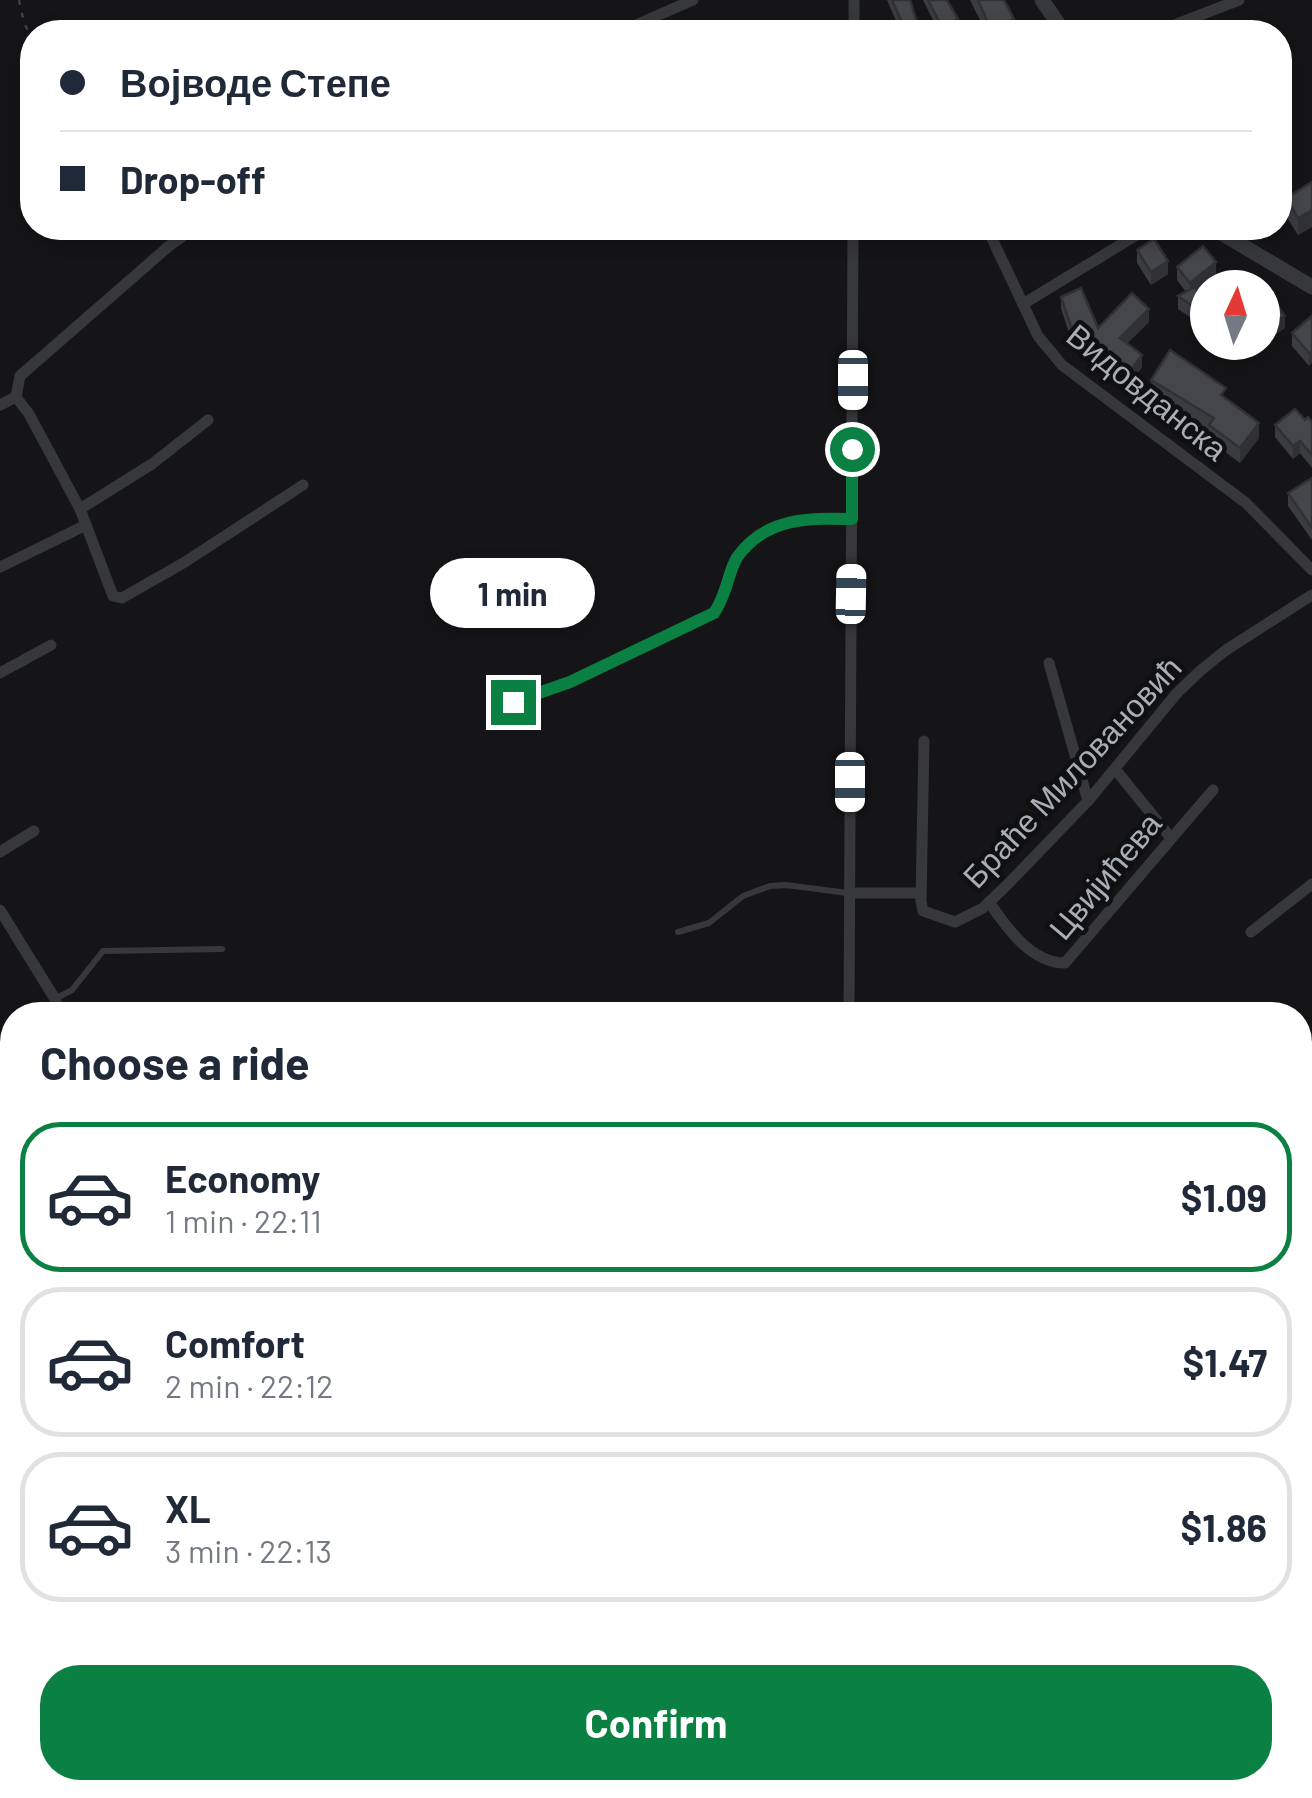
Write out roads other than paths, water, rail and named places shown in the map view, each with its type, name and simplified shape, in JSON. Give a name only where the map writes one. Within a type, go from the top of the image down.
[{"type":"street","points":[[647,20],[692,0]]},
{"type":"street","points":[[1187,20],[1239,0]]},
{"type":"street","points":[[177,240],[20,376],[16,397],[80,509],[114,596],[122,598],[186,562],[303,485]]},
{"type":"street","points":[[849,1002],[853,240]]},
{"type":"street","name":"Видовданска","points":[[993,240],[1038,336],[1062,366],[1246,503],[1312,570]]},
{"type":"street","points":[[1023,304],[1128,240]]},
{"type":"street","points":[[1233,240],[1312,287]]},
{"type":"street","points":[[0,404],[16,397]]},
{"type":"street","points":[[80,509],[152,464],[208,420]]},
{"type":"street","points":[[0,568],[86,525]]},
{"type":"street","name":"Браће Миловановић","points":[[920,897],[924,911],[946,922],[956,922],[989,902],[1088,801],[1200,671],[1312,594]]},
{"type":"street","points":[[0,673],[52,644]]},
{"type":"street","points":[[1049,663],[1088,801]]},
{"type":"street","points":[[849,894],[920,897],[924,741]]},
{"type":"street","points":[[1115,768],[1170,838]]},
{"type":"street","name":"Цвијићева","points":[[989,902],[1010,933],[1039,956],[1065,963],[1212,790]]},
{"type":"street","points":[[0,852],[34,831]]},
{"type":"street","points":[[1251,932],[1312,884]]},
{"type":"street","points":[[0,910],[56,1002]]},
{"type":"lane","points":[[513,702],[570,682],[714,613],[726,597],[736,558],[776,525],[804,518],[852,519]]},
{"type":"lane","points":[[678,932],[709,923],[743,896],[770,886],[849,894]]},
{"type":"lane","points":[[55,999],[72,990],[103,951],[222,949]]}]
